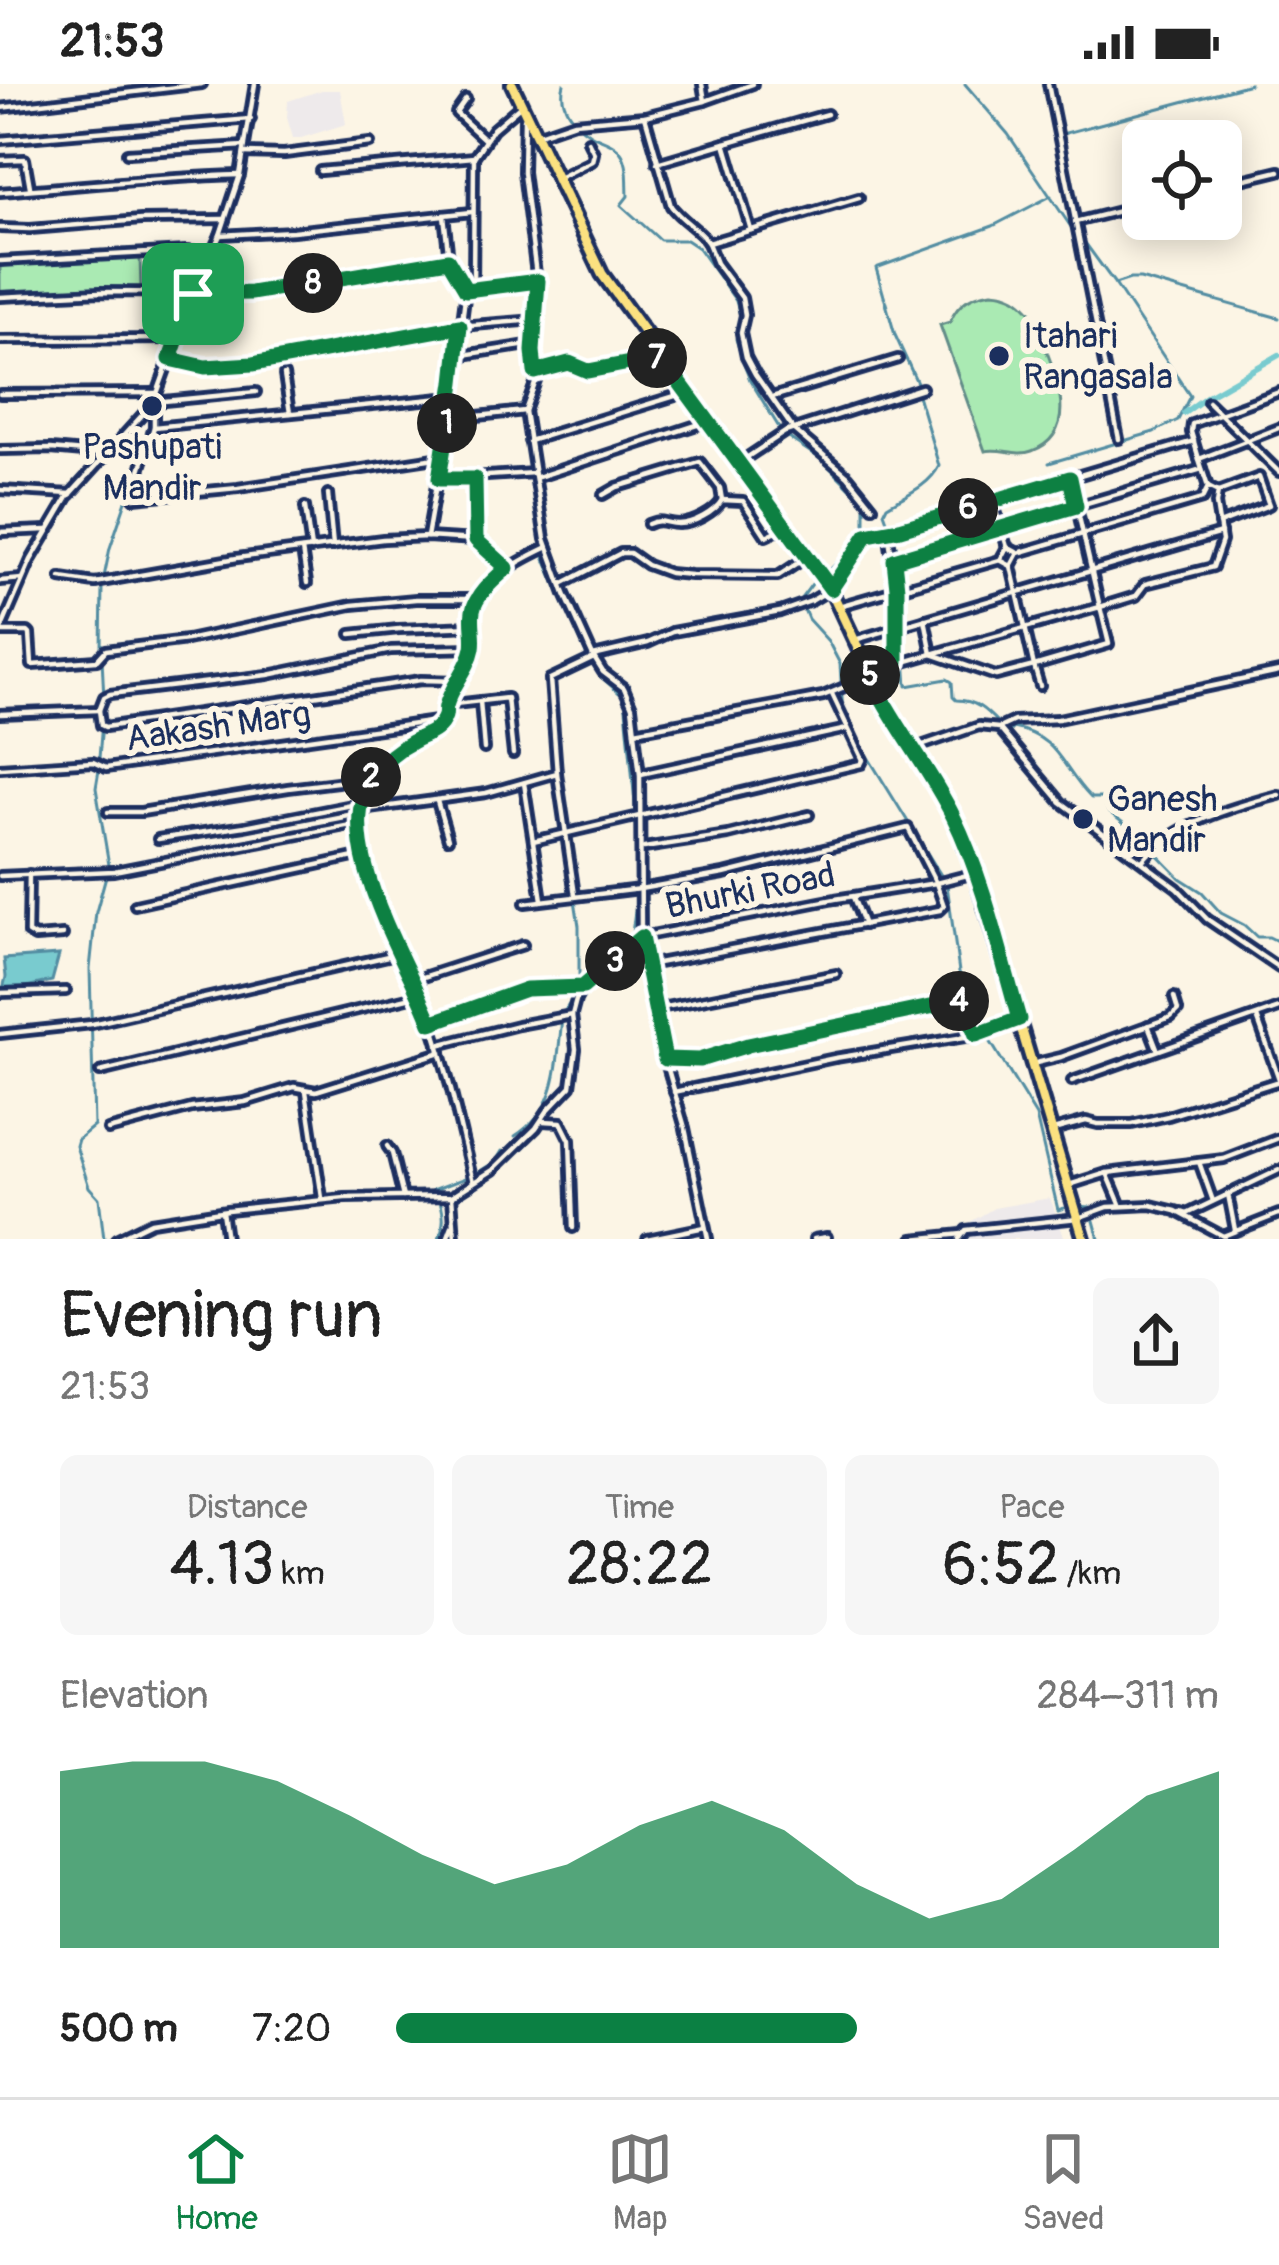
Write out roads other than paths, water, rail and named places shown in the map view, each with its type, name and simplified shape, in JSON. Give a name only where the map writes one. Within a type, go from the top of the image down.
[{"type":"main road","points":[[512,84],[602,274],[830,588],[885,706],[956,822],[1084,1239]]},
{"type":"street","points":[[0,108],[202,84]]},
{"type":"street","points":[[255,84],[239,175],[155,398],[154,427],[132,495],[135,500],[238,488],[442,457]]},
{"type":"street","points":[[702,84],[705,100]]},
{"type":"street","points":[[535,135],[578,122],[645,116],[753,84]]},
{"type":"street","points":[[1048,84],[1119,439]]},
{"type":"street","points":[[466,99],[456,113],[484,139]]},
{"type":"street","points":[[427,537],[470,289],[474,157],[484,139],[522,108]]},
{"type":"street","points":[[522,108],[523,172],[538,281],[536,381],[525,410],[546,548],[594,657],[629,697],[640,775],[641,937],[708,1239]]},
{"type":"street","points":[[657,163],[826,114]]},
{"type":"street","points":[[645,116],[671,206],[702,234],[742,298],[746,357],[794,430],[838,467],[873,507]]},
{"type":"street","points":[[0,140],[251,119]]},
{"type":"street","points":[[555,179],[592,161],[588,141]]},
{"type":"street","points":[[127,153],[245,150],[284,154],[370,142]]},
{"type":"street","points":[[725,143],[751,230]]},
{"type":"street","points":[[320,171],[474,157]]},
{"type":"street","points":[[0,160],[26,159],[30,190]]},
{"type":"street","points":[[1242,180],[1279,171]]},
{"type":"street","points":[[0,192],[239,175]]},
{"type":"street","points":[[708,244],[859,198]]},
{"type":"street","points":[[1075,222],[1122,210]]},
{"type":"street","points":[[220,235],[472,212]]},
{"type":"street","points":[[444,215],[448,260],[470,289]]},
{"type":"street","points":[[0,228],[225,219]]},
{"type":"street","points":[[0,261],[186,250],[210,253]]},
{"type":"street","points":[[0,297],[251,293],[448,260]]},
{"type":"street","points":[[470,289],[538,281]]},
{"type":"street","points":[[170,359],[205,367],[253,364],[460,326],[536,320]]},
{"type":"street","points":[[0,340],[177,339]]},
{"type":"street","points":[[458,356],[534,344]]},
{"type":"street","points":[[535,372],[569,363],[588,371],[661,357]]},
{"type":"street","points":[[772,397],[898,359]]},
{"type":"street","points":[[284,376],[290,413]]},
{"type":"street","points":[[740,463],[782,434],[922,388]]},
{"type":"street","points":[[0,394],[155,398],[256,392]]},
{"type":"street","points":[[530,441],[688,392]]},
{"type":"street","points":[[1202,499],[1208,487],[1192,424],[1279,392]]},
{"type":"street","points":[[154,427],[452,397]]},
{"type":"street","points":[[155,398],[70,494],[22,579],[0,632],[30,634],[32,665],[97,660],[106,650],[187,640],[352,605],[478,599]]},
{"type":"street","points":[[1208,402],[1279,472]]},
{"type":"street","points":[[448,419],[525,410]]},
{"type":"street","points":[[439,479],[534,475],[709,421]]},
{"type":"street","points":[[1199,459],[1279,428]]},
{"type":"street","points":[[575,895],[557,773],[550,679],[594,657],[671,632],[811,602],[830,588],[867,535],[1195,441]]},
{"type":"street","points":[[0,450],[51,448],[106,454]]},
{"type":"street","points":[[603,495],[700,462],[720,488],[722,500],[716,511],[679,525],[661,519],[648,524]]},
{"type":"street","points":[[896,559],[1202,469]]},
{"type":"street","points":[[1208,487],[1218,492],[1259,477],[1269,505],[1220,524]]},
{"type":"street","points":[[932,654],[996,676],[1109,644],[1070,478]]},
{"type":"street","points":[[475,479],[476,540]]},
{"type":"street","points":[[0,490],[70,494]]},
{"type":"street","points":[[635,731],[833,693],[902,660],[1100,607],[1136,596],[1144,584],[1213,567],[1222,541],[1218,492]]},
{"type":"street","points":[[328,494],[333,546]]},
{"type":"street","points":[[993,500],[1007,547],[1018,553],[1202,499],[1216,504]]},
{"type":"street","points":[[722,500],[743,501],[766,536],[785,527]]},
{"type":"street","points":[[305,507],[311,549]]},
{"type":"street","points":[[0,532],[47,530]]},
{"type":"street","points":[[890,532],[900,587],[902,660]]},
{"type":"street","points":[[854,640],[1221,533]]},
{"type":"street","points":[[61,578],[95,583],[184,566],[427,537],[476,540],[507,568]]},
{"type":"street","points":[[1000,560],[1007,547]]},
{"type":"street","points":[[473,1182],[440,1048],[421,995],[376,901],[358,823],[370,778],[393,754],[443,720],[473,648],[473,609],[478,599],[507,568],[546,548]]},
{"type":"street","points":[[302,550],[307,584]]},
{"type":"street","points":[[562,584],[630,553],[669,573],[691,575],[778,576],[807,557]]},
{"type":"street","points":[[1018,553],[1011,566],[1040,686]]},
{"type":"street","points":[[839,606],[1000,560],[1011,566]]},
{"type":"street","points":[[0,580],[22,579]]},
{"type":"street","points":[[925,619],[932,654]]},
{"type":"street","points":[[351,634],[473,626]]},
{"type":"street","points":[[459,681],[400,683],[103,726],[99,710],[110,694],[268,675],[391,650],[473,648]]},
{"type":"street","points":[[912,749],[979,726],[1058,719],[1279,672]]},
{"type":"street","points":[[533,841],[861,764],[833,693]]},
{"type":"street","points":[[446,705],[508,699],[513,754]]},
{"type":"street","points":[[480,701],[484,749]]},
{"type":"street","points":[[0,714],[99,710]]},
{"type":"street","name":"Aakash Marg","points":[[0,768],[94,762],[106,768],[443,720]]},
{"type":"street","points":[[1001,727],[1061,802],[1177,888],[1207,919],[1279,968]]},
{"type":"street","points":[[640,775],[847,729]]},
{"type":"street","points":[[158,839],[486,793],[557,773]]},
{"type":"street","points":[[108,812],[141,812],[370,778]]},
{"type":"street","points":[[524,783],[542,900]]},
{"type":"street","points":[[1142,861],[1152,849],[1233,808],[1279,795]]},
{"type":"street","points":[[437,801],[448,839]]},
{"type":"street","points":[[642,848],[728,835],[809,815]]},
{"type":"street","points":[[0,876],[107,870],[358,823]]},
{"type":"street","points":[[525,903],[724,874],[908,828],[938,883],[943,909],[646,965]]},
{"type":"street","points":[[135,905],[363,855]]},
{"type":"street","name":"Bhurki Road","points":[[448,1196],[494,1170],[574,1080],[572,1015],[583,987],[641,937],[975,873]]},
{"type":"street","points":[[29,874],[28,933],[34,937],[63,935]]},
{"type":"street","points":[[853,897],[864,925]]},
{"type":"street","points":[[414,980],[523,945]]},
{"type":"street","points":[[0,1034],[90,1024],[401,953]]},
{"type":"street","points":[[655,1009],[836,974]]},
{"type":"street","points":[[431,1023],[526,989],[583,987]]},
{"type":"street","points":[[0,994],[66,991]]},
{"type":"street","points":[[100,1072],[421,995]]},
{"type":"street","points":[[1032,1064],[1177,1013],[1174,997]]},
{"type":"street","points":[[665,1059],[699,1060],[769,1040],[959,1001],[979,1034]]},
{"type":"street","points":[[1072,1081],[1279,1008]]},
{"type":"street","points":[[108,1130],[294,1088],[316,1091],[518,1024],[572,1015]]},
{"type":"street","points":[[1052,1131],[1086,1121],[1132,1124],[1168,1117],[1279,1080],[1256,1016]]},
{"type":"street","points":[[674,1092],[979,1034],[1019,1019]]},
{"type":"street","points":[[1148,1025],[1158,1050]]},
{"type":"street","points":[[306,1090],[322,1200]]},
{"type":"street","points":[[542,1120],[561,1121],[570,1140],[572,1228]]},
{"type":"street","points":[[1069,1185],[1107,1173],[1224,1159],[1279,1138]]},
{"type":"street","points":[[387,1146],[403,1197]]},
{"type":"street","points":[[1199,1162],[1213,1202]]},
{"type":"street","points":[[913,1239],[1078,1218],[1108,1207],[1151,1205],[1187,1214],[1279,1170]]},
{"type":"street","points":[[1107,1173],[1120,1206]]},
{"type":"street","points":[[1228,1194],[1235,1232]]},
{"type":"street","points":[[116,1239],[152,1222],[222,1211],[322,1200],[448,1196],[451,1239]]},
{"type":"street","points":[[222,1211],[226,1239]]},
{"type":"street","points":[[1176,1211],[1223,1236],[1279,1214]]},
{"type":"street","points":[[647,1239],[705,1227]]},
{"type":"street","points":[[814,1239],[827,1237]]},
{"type":"water","points":[[59,955],[52,981],[3,989],[4,959]]},
{"type":"waterway","points":[[564,84],[563,99],[573,119],[624,158],[628,196],[621,205],[660,240],[686,240],[698,248],[736,301],[740,315],[736,339],[744,365],[783,434],[822,460],[865,503],[865,525],[849,552],[825,574]]},
{"type":"waterway","points":[[965,84],[1008,134],[1071,227]]},
{"type":"waterway","points":[[1045,84],[1117,445]]},
{"type":"waterway","points":[[1052,84],[1062,134],[1250,84]]},
{"type":"waterway","points":[[1063,142],[1078,218],[1122,207]]},
{"type":"waterway","points":[[1242,177],[1279,167]]},
{"type":"waterway","points":[[919,387],[895,335],[876,268],[993,226],[1051,196]]},
{"type":"waterway","points":[[1080,224],[1080,236],[1115,284],[1140,279],[1279,318]]},
{"type":"waterway","points":[[1049,463],[1154,432],[1178,420],[1190,396],[1115,284]]},
{"type":"waterway","points":[[1184,413],[1279,355]]},
{"type":"waterway","points":[[918,395],[939,466],[923,485],[884,512],[897,548],[907,686],[947,679],[956,700],[979,706],[1008,733],[1013,728],[1041,738],[1091,798],[1103,798],[1108,811],[1180,878],[1257,937],[1279,942]]},
{"type":"waterway","points":[[104,577],[151,427]]},
{"type":"waterway","points":[[544,557],[588,658]]},
{"type":"waterway","points":[[812,584],[800,600],[840,664],[843,715]]},
{"type":"waterway","points":[[101,648],[102,587]]},
{"type":"waterway","points":[[99,758],[102,658]]},
{"type":"waterway","points":[[591,662],[625,698],[636,814]]},
{"type":"waterway","points":[[850,728],[947,885],[959,972],[987,1036],[1036,1116],[1058,1210],[1064,1208]]},
{"type":"waterway","points":[[99,770],[96,788],[109,865],[96,912],[90,969],[94,1126],[76,1146],[89,1187],[99,1198],[104,1239]]},
{"type":"waterway","points":[[637,823],[638,884]]},
{"type":"waterway","points":[[575,900],[579,985]]},
{"type":"waterway","points":[[582,985],[631,941],[636,903]]},
{"type":"waterway","points":[[563,1014],[577,991]]},
{"type":"waterway","points":[[515,1136],[548,1099],[562,1019]]},
{"type":"waterway","points":[[477,1173],[502,1151]]},
{"type":"waterway","points":[[439,1239],[443,1213],[433,1190],[468,1177]]},
{"type":"waterway","points":[[1079,1206],[1091,1210]]},
{"type":"waterway","points":[[1093,1217],[1099,1239]]},
{"type":"place","name":"Itahari Rangasala","points":[[999,356]]},
{"type":"place","name":"Pashupati Mandir","points":[[152,406]]},
{"type":"place","name":"Ganesh Mandir","points":[[1083,819]]}]
